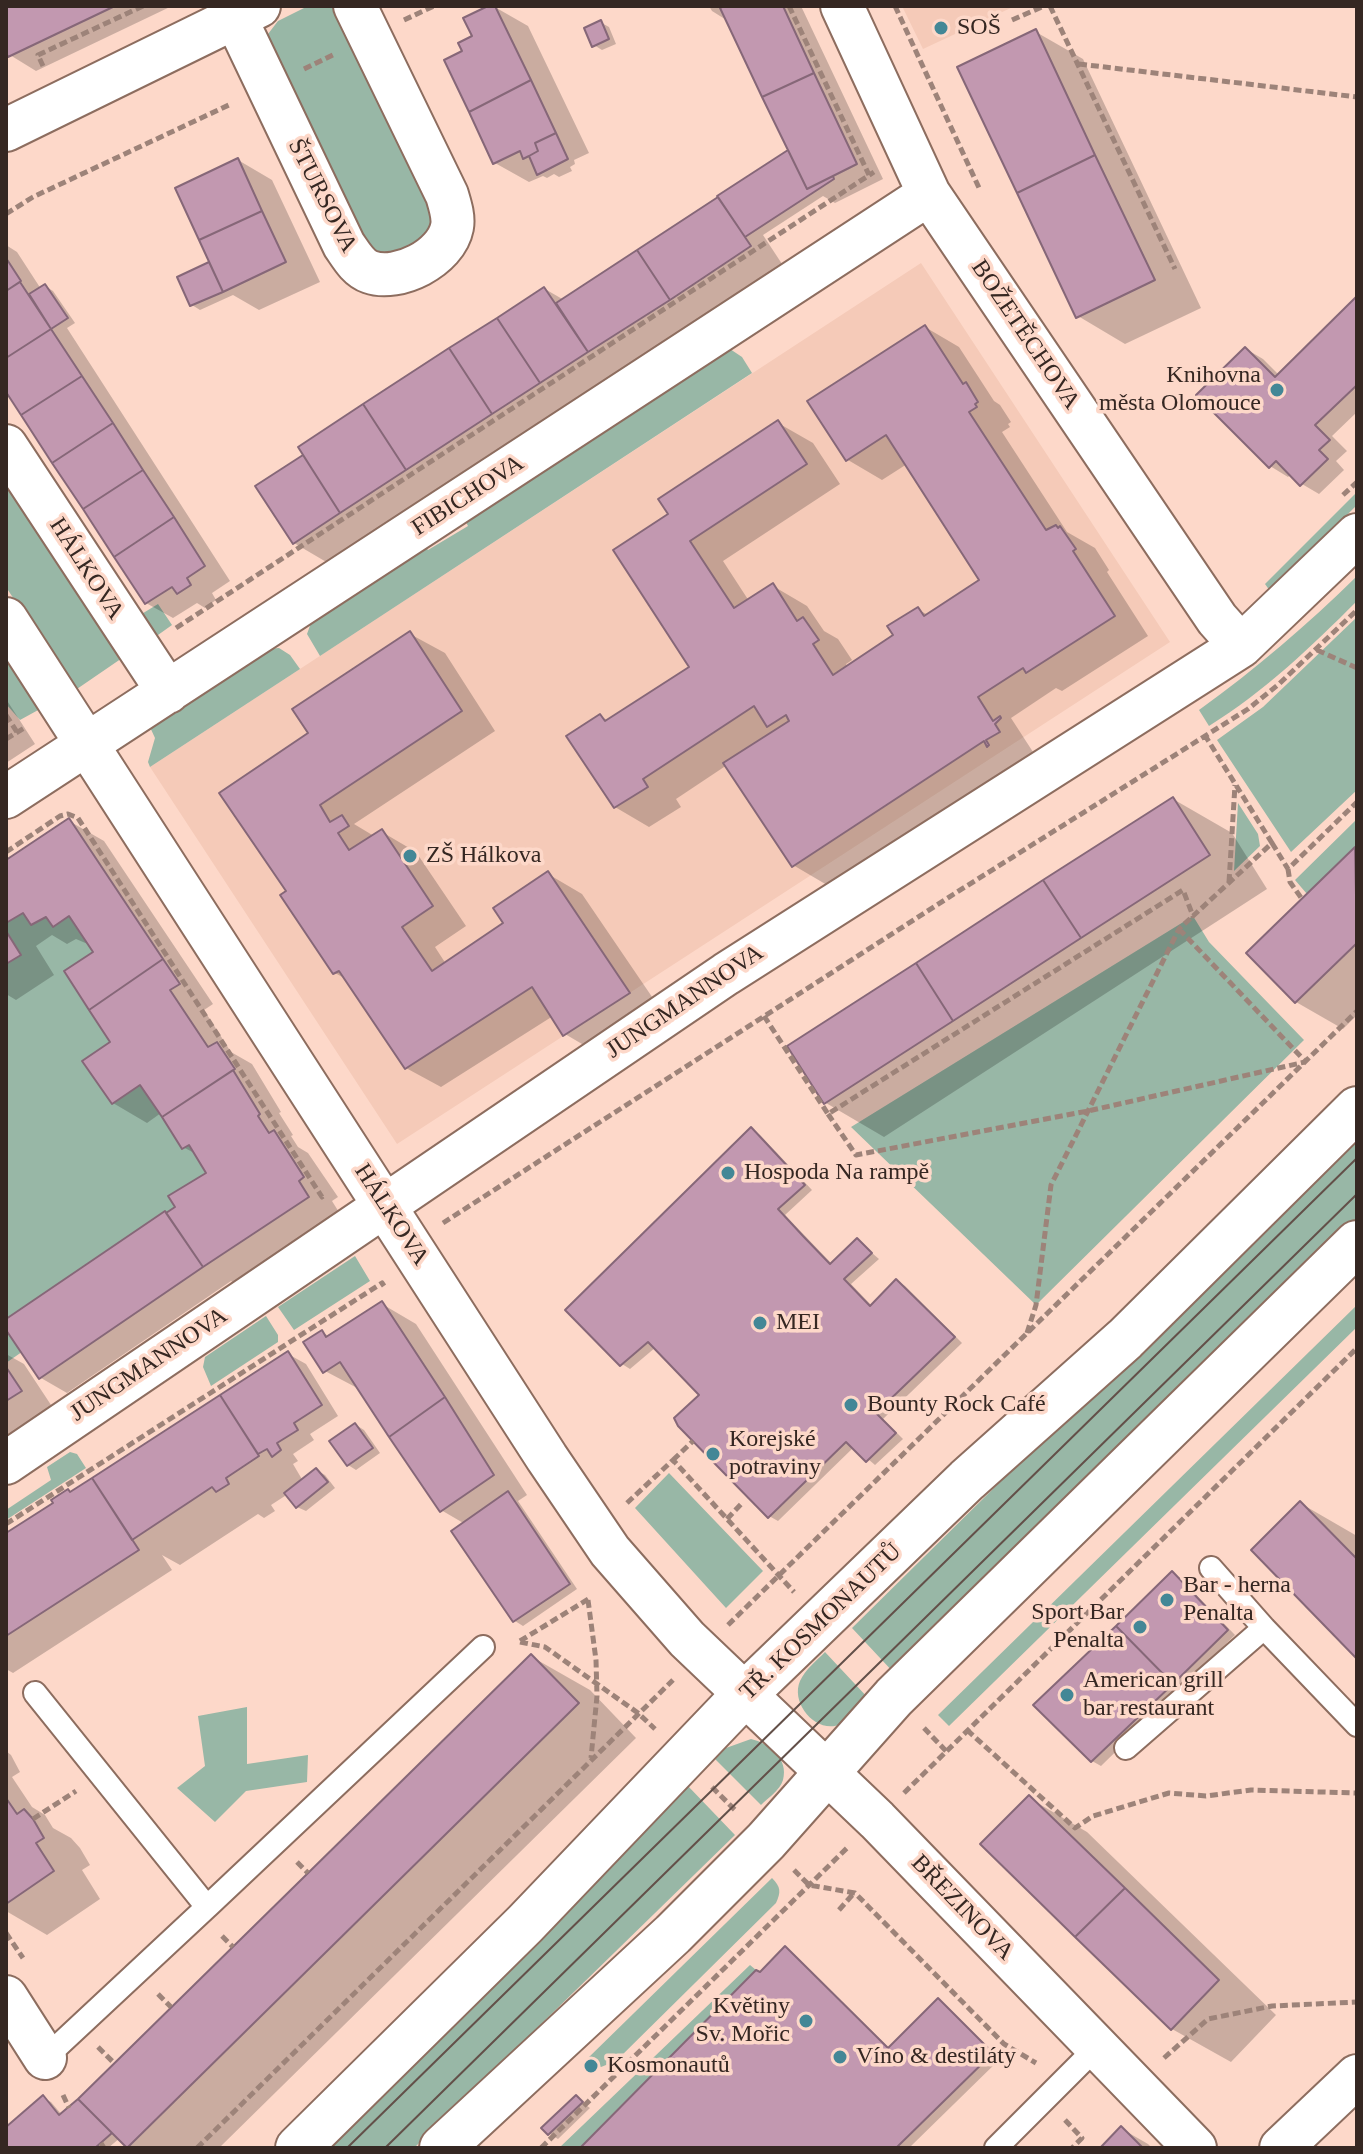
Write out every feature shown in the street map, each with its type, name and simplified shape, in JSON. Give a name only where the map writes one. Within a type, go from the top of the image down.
[{"type":"street","name":"ŠTURSOVA","points":[[6,130],[247,12],[344,245],[356,263],[368,272],[393,275],[433,257],[452,227],[452,210],[355,6]]},
{"type":"street","name":"BOŽETĚCHOVA","points":[[842,6],[929,194],[1217,619],[1241,646]]},
{"type":"street","name":"FIBICHOVA","points":[[6,797],[929,194]]},
{"type":"street","name":"HÁLKOVA","points":[[6,446],[168,692]]},
{"type":"street","name":"JUNGMANNOVA","points":[[6,1463],[726,974],[1241,646],[1357,535]]},
{"type":"street","name":"HÁLKOVA","points":[[6,619],[610,1551],[687,1639],[825,1772]]},
{"type":"street","name":"TŘ. KOSMONAUTŮ","points":[[298,2148],[525,1924],[745,1694],[967,1480],[1125,1339],[1357,1109]]},
{"type":"street","points":[[442,2148],[673,1934],[766,1841],[894,1697],[1357,1243]]},
{"type":"street","name":"BŘEZINOVA","points":[[825,1772],[877,1820],[1195,2148]]},
{"type":"street","points":[[6,1997],[45,2058]]},
{"type":"street","points":[[1287,2142],[1357,2076]]},
{"type":"lane","points":[[1211,1568],[1357,1725]]},
{"type":"lane","points":[[1126,1748],[1264,1628]]},
{"type":"lane","points":[[45,2058],[483,1647]]},
{"type":"lane","points":[[35,1693],[207,1907]]},
{"type":"lane","points":[[996,2148],[1097,2047]]},
{"type":"path","points":[[789,6],[869,175]]},
{"type":"path","points":[[1012,20],[1044,6]]},
{"type":"path","points":[[1050,6],[1175,269]]},
{"type":"path","points":[[294,74],[344,50]]},
{"type":"path","points":[[1078,64],[1357,97]]},
{"type":"path","points":[[6,214],[33,197],[241,99]]},
{"type":"path","points":[[140,652],[909,149]]},
{"type":"path","points":[[443,1234],[438,1226],[1248,709],[1317,650],[1357,610]]},
{"type":"path","points":[[1317,650],[1357,668]]},
{"type":"path","points":[[6,715],[17,732]]},
{"type":"path","points":[[1206,737],[1288,869],[1290,882],[1302,899]]},
{"type":"path","points":[[1229,882],[1235,784]]},
{"type":"path","points":[[1288,869],[1357,802]]},
{"type":"path","points":[[6,852],[60,816],[68,814],[78,818],[322,1197],[329,1192]]},
{"type":"path","points":[[1026,1333],[1036,1305],[1051,1185],[1179,929],[1272,843]]},
{"type":"path","points":[[828,1114],[1183,890],[1193,916]]},
{"type":"path","points":[[1179,929],[1306,1062]]},
{"type":"path","points":[[729,1624],[1357,1011]]},
{"type":"path","points":[[764,1016],[856,1155],[1088,1111],[1306,1062]]},
{"type":"path","points":[[6,1524],[382,1283],[391,1296]]},
{"type":"path","points":[[897,1801],[1357,1348]]},
{"type":"path","points":[[623,1506],[693,1441]]},
{"type":"path","points":[[673,1460],[800,1597]]},
{"type":"path","points":[[727,1519],[743,1502]]},
{"type":"path","points":[[520,1642],[594,1595]]},
{"type":"path","points":[[588,1600],[597,1682],[591,1760]]},
{"type":"path","points":[[483,1647],[520,1642],[545,1647],[597,1682],[659,1733]]},
{"type":"path","points":[[664,1669],[674,1679]]},
{"type":"path","points":[[197,2148],[680,1673]]},
{"type":"path","points":[[924,1728],[946,1751]]},
{"type":"path","points":[[967,1730],[1075,1828],[1093,1816],[1169,1793],[1206,1796],[1251,1790],[1357,1793]]},
{"type":"path","points":[[33,1819],[102,1775]]},
{"type":"path","points":[[707,1781],[739,1814]]},
{"type":"path","points":[[541,2148],[856,1838]]},
{"type":"path","points":[[787,1863],[809,1885],[855,1893],[1004,2044],[1048,2069]]},
{"type":"path","points":[[839,1910],[855,1893]]},
{"type":"path","points":[[1157,2064],[1208,2019],[1272,2006],[1357,2002]]},
{"type":"path","points":[[1072,2110],[1064,2118],[1082,2138],[1072,2148]]},
{"type":"shaded area","name":"SOŠ","points":[[902,6],[1015,6],[923,49]]},
{"type":"shaded area","points":[[921,263],[1170,642],[397,1144],[150,767]]},
{"type":"green space","points":[[308,6],[331,6],[342,12],[438,209],[435,236],[377,262],[269,56],[268,34],[278,21]]},
{"type":"green space","points":[[730,349],[742,357],[752,373],[320,656],[307,634],[312,620],[425,546],[428,550],[468,526],[465,520]]},
{"type":"green space","points":[[6,465],[128,654],[74,691],[6,587]]},
{"type":"green space","points":[[1357,492],[1357,505],[1270,591],[1265,584]]},
{"type":"green space","points":[[1357,576],[1357,601],[1287,668],[1209,726],[1199,710],[1281,646]]},
{"type":"green space","points":[[158,604],[172,625],[144,645],[140,615]]},
{"type":"green space","points":[[1357,617],[1357,790],[1291,852],[1217,740],[1263,707]]},
{"type":"green space","points":[[279,648],[290,655],[300,669],[150,767],[148,762],[155,738],[149,725],[266,649]]},
{"type":"green space","points":[[6,658],[40,709],[20,720],[6,704]]},
{"type":"green space","points":[[1238,803],[1258,834],[1260,846],[1234,871]]},
{"type":"green space","points":[[1357,819],[1357,845],[1307,894],[1295,880]]},
{"type":"green space","points":[[63,858],[273,1177],[6,1363],[6,895]]},
{"type":"green space","points":[[1193,916],[1209,942],[1304,1040],[1036,1305],[851,1127]]},
{"type":"green space","points":[[1357,1130],[1357,1221],[895,1674],[852,1628]]},
{"type":"green space","points":[[355,1256],[370,1281],[294,1330],[278,1307]]},
{"type":"green space","points":[[1357,1305],[1357,1327],[949,1726],[938,1715]]},
{"type":"green space","points":[[266,1316],[278,1335],[278,1342],[211,1386],[203,1367],[205,1357]]},
{"type":"green space","points":[[70,1452],[77,1454],[86,1468],[6,1520],[6,1510],[51,1480],[47,1467]]},
{"type":"green space","points":[[669,1473],[763,1571],[726,1608],[635,1508]]},
{"type":"green space","points":[[825,1652],[869,1699],[849,1719],[832,1726],[823,1725],[808,1715],[802,1708],[798,1690],[805,1673]]},
{"type":"green space","points":[[247,1707],[247,1764],[308,1755],[307,1782],[246,1791],[215,1822],[177,1788],[205,1766],[198,1716]]},
{"type":"green space","points":[[751,1739],[771,1748],[783,1765],[781,1784],[761,1805],[715,1759],[726,1748]]},
{"type":"green space","points":[[687,1785],[735,1835],[414,2148],[321,2148]]},
{"type":"green space","points":[[772,1878],[779,1890],[776,1903],[616,2061],[601,2067],[587,2059]]},
{"type":"green space","points":[[750,1965],[756,1970],[580,2148],[559,2148]]},
{"type":"building","points":[[6,6],[115,6],[8,57]]},
{"type":"building","points":[[488,6],[495,6],[531,80],[469,112],[444,60],[462,51],[458,43],[472,36],[463,18]]},
{"type":"building","points":[[783,6],[814,73],[762,97],[720,8]]},
{"type":"building","points":[[601,20],[609,39],[592,47],[584,28]]},
{"type":"building","points":[[1036,29],[1095,155],[1017,193],[957,67]]},
{"type":"building","points":[[814,73],[857,164],[807,189],[762,97]]},
{"type":"building","points":[[531,80],[556,133],[535,143],[538,151],[523,159],[520,151],[493,164],[469,112]]},
{"type":"building","points":[[556,133],[568,159],[537,175],[529,156],[538,151],[535,143]]},
{"type":"building","points":[[788,150],[807,189],[833,176],[834,179],[745,237],[717,196]]},
{"type":"building","points":[[1095,155],[1155,280],[1076,318],[1017,193]]},
{"type":"building","points":[[238,158],[262,211],[199,240],[175,188]]},
{"type":"building","points":[[718,197],[751,246],[670,300],[637,250]]},
{"type":"building","points":[[262,211],[286,262],[223,292],[199,240]]},
{"type":"building","points":[[637,250],[670,300],[588,352],[556,303]]},
{"type":"building","points":[[6,258],[21,281],[6,291]]},
{"type":"building","points":[[209,262],[223,292],[190,306],[177,277]]},
{"type":"building","points":[[20,282],[51,329],[6,358],[6,291]]},
{"type":"building","points":[[45,284],[68,318],[51,329],[29,294]]},
{"type":"building","points":[[544,287],[588,352],[540,383],[497,318]]},
{"type":"building","name":"Knihovna města Olomouce","points":[[1357,296],[1357,385],[1315,425],[1330,440],[1319,450],[1328,459],[1300,486],[1276,461],[1269,468],[1196,395],[1245,347],[1275,377]]},
{"type":"building","points":[[497,318],[540,383],[492,414],[449,348]]},
{"type":"building","points":[[925,325],[978,402],[975,404],[977,407],[969,412],[1046,530],[1060,526],[1115,616],[1026,673],[1023,668],[978,697],[993,721],[1001,718],[995,724],[1000,732],[986,740],[987,747],[984,741],[792,867],[723,763],[789,721],[786,715],[767,727],[754,706],[643,779],[648,787],[614,808],[566,736],[600,714],[605,721],[689,667],[613,550],[668,514],[658,499],[778,420],[807,464],[690,541],[734,608],[773,583],[797,621],[803,617],[819,640],[813,644],[833,675],[893,635],[887,626],[918,607],[924,616],[979,580],[886,435],[846,461],[807,401]]},
{"type":"building","points":[[51,329],[82,376],[21,415],[6,392],[6,358]]},
{"type":"building","points":[[449,348],[492,414],[406,470],[363,404]]},
{"type":"building","points":[[82,376],[113,423],[52,463],[21,415]]},
{"type":"building","points":[[363,404],[406,470],[340,513],[298,447]]},
{"type":"building","points":[[113,423],[143,470],[83,509],[52,463]]},
{"type":"building","points":[[303,455],[340,513],[293,544],[255,486]]},
{"type":"building","points":[[143,470],[174,517],[114,557],[83,509]]},
{"type":"building","points":[[174,517],[205,566],[187,578],[191,585],[177,594],[172,587],[145,604],[114,557]]},
{"type":"building","points":[[410,631],[462,711],[320,805],[330,822],[342,815],[349,826],[338,833],[349,850],[382,829],[433,906],[402,927],[432,971],[503,923],[493,908],[548,871],[630,993],[563,1036],[532,987],[405,1069],[339,971],[333,974],[280,895],[286,891],[219,793],[308,733],[292,709]]},
{"type":"building","points":[[1173,797],[1210,855],[1081,938],[1043,880]]},
{"type":"building","points":[[69,818],[163,959],[89,1010],[64,971],[93,952],[69,916],[53,927],[46,917],[31,925],[23,913],[6,923],[6,860]]},
{"type":"building","points":[[1355,847],[1357,943],[1295,1003],[1246,953]]},
{"type":"building","points":[[1043,880],[1081,938],[953,1021],[916,963]]},
{"type":"building","points":[[6,931],[21,955],[6,964]]},
{"type":"building","points":[[163,959],[180,984],[170,990],[208,1047],[217,1042],[235,1069],[162,1117],[140,1085],[112,1104],[82,1061],[110,1042],[89,1010]]},
{"type":"building","points":[[916,963],[953,1021],[824,1104],[787,1046]]},
{"type":"building","points":[[233,1070],[269,1133],[274,1130],[304,1177],[299,1181],[309,1197],[203,1267],[166,1213],[175,1207],[168,1196],[206,1173],[189,1145],[182,1149],[162,1117]]},
{"type":"building","name":"MEI","points":[[751,1127],[805,1185],[778,1209],[803,1236],[830,1264],[857,1238],[872,1253],[844,1279],[870,1306],[896,1279],[955,1337],[876,1413],[896,1433],[866,1462],[846,1442],[768,1518],[678,1426],[674,1418],[699,1395],[648,1342],[620,1366],[565,1310]]},
{"type":"building","points":[[165,1211],[203,1267],[39,1379],[6,1330],[6,1319]]},
{"type":"building","points":[[382,1301],[445,1397],[389,1437],[340,1362],[323,1373],[303,1342],[322,1330],[326,1337]]},
{"type":"building","points":[[288,1351],[322,1405],[294,1423],[298,1430],[277,1443],[281,1450],[272,1457],[267,1449],[258,1454],[220,1395]]},
{"type":"building","points":[[6,1367],[22,1391],[6,1401]]},
{"type":"building","points":[[220,1395],[259,1456],[226,1478],[229,1484],[216,1492],[212,1487],[132,1540],[92,1478]]},
{"type":"building","points":[[445,1397],[494,1475],[440,1512],[389,1437]]},
{"type":"building","points":[[355,1423],[373,1448],[347,1466],[329,1441]]},
{"type":"building","points":[[316,1468],[328,1482],[296,1508],[284,1493]]},
{"type":"building","points":[[92,1478],[139,1550],[6,1636],[6,1533],[53,1503],[51,1500],[68,1489],[70,1492]]},
{"type":"building","points":[[508,1491],[570,1584],[513,1622],[451,1531]]},
{"type":"building","points":[[1300,1501],[1357,1559],[1357,1659],[1251,1550]]},
{"type":"building","points":[[1172,1571],[1228,1630],[1173,1684],[1116,1626]]},
{"type":"building","points":[[1116,1626],[1173,1684],[1091,1762],[1033,1705]]},
{"type":"building","points":[[531,1654],[579,1703],[127,2148],[78,2099]]},
{"type":"building","points":[[1029,1795],[1125,1888],[1075,1937],[980,1844]]},
{"type":"building","points":[[6,1798],[17,1814],[24,1809],[33,1819],[44,1838],[36,1843],[54,1871],[6,1904]]},
{"type":"building","points":[[1125,1888],[1219,1980],[1171,2030],[1075,1937]]},
{"type":"building","points":[[785,1946],[888,2048],[938,1998],[993,2053],[896,2148],[580,2148],[756,1970],[760,1972]]},
{"type":"building","points":[[43,2095],[59,2115],[78,2099],[112,2133],[95,2148],[6,2148],[6,2127]]},
{"type":"building","points":[[576,2095],[583,2102],[548,2135],[541,2128]]},
{"type":"building","points":[[1121,2126],[1143,2148],[1100,2148]]},
{"type":"tram line","points":[[347,2148],[1357,1158]]},
{"type":"tram line","points":[[385,2148],[1357,1194]]},
{"type":"place","name":"SOŠ","points":[[941,28]]},
{"type":"place","name":"Knihovna města Olomouce","points":[[1277,390]]},
{"type":"place","name":"ZŠ Hálkova","points":[[410,856]]},
{"type":"place","name":"Hospoda Na rampě","points":[[728,1173]]},
{"type":"place","name":"MEI","points":[[760,1323]]},
{"type":"place","name":"Bounty Rock Café","points":[[851,1405]]},
{"type":"place","name":"Korejské potraviny","points":[[713,1454]]},
{"type":"place","name":"Bar - herna Penalta","points":[[1167,1600]]},
{"type":"place","name":"Sport Bar Penalta","points":[[1140,1627]]},
{"type":"place","name":"American grill bar restaurant","points":[[1067,1695]]},
{"type":"place","name":"Květiny Sv. Mořic","points":[[806,2021]]},
{"type":"place","name":"Víno & destiláty","points":[[840,2057]]},
{"type":"place","name":"Kosmonautů","points":[[591,2066]]}]
